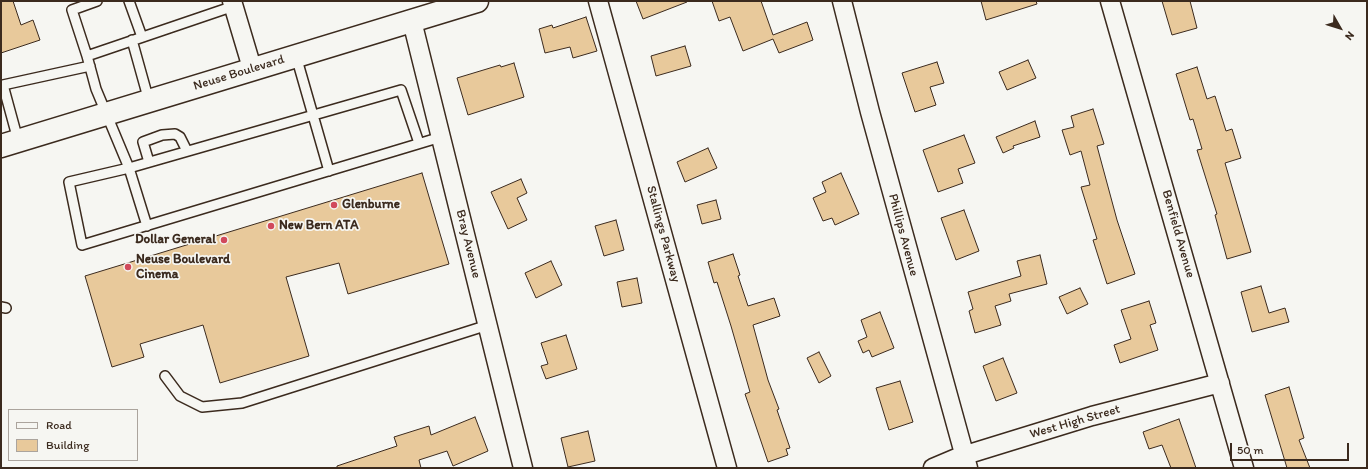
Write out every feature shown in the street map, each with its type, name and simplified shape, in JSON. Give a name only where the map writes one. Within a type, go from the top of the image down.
[{"type":"main road","name":"Neuse Boulevard","points":[[10,143],[252,68],[477,1]]},
{"type":"street","name":"Stallings Parkway","points":[[598,1],[727,468]]},
{"type":"street","name":"Phillips Avenue","points":[[842,1],[870,112],[966,461]]},
{"type":"street","name":"Benfield Avenue","points":[[1110,1],[1244,468]]},
{"type":"street","points":[[233,4],[252,68]]},
{"type":"street","name":"Bray Avenue","points":[[412,21],[523,468]]},
{"type":"street","name":"West High Street","points":[[933,468],[966,461],[1092,416],[1220,382]]},
{"type":"lane","points":[[97,1],[72,10],[96,89],[128,168],[147,226]]},
{"type":"lane","points":[[129,1],[142,37]]},
{"type":"lane","points":[[87,56],[233,4]]},
{"type":"lane","points":[[132,40],[149,101]]},
{"type":"lane","points":[[296,56],[329,171]]},
{"type":"lane","points":[[10,143],[2,85],[90,66]]},
{"type":"lane","points":[[419,143],[400,90],[128,168],[68,182],[82,245],[441,137]]},
{"type":"lane","points":[[148,162],[143,142],[162,134],[175,134],[180,137],[187,151]]},
{"type":"lane","points":[[165,376],[180,396],[202,407],[242,403],[488,326]]},
{"type":"building","points":[[1,1],[13,1],[21,25],[33,20],[40,40],[1,53]]},
{"type":"building","points":[[636,1],[687,1],[687,2],[643,19]]},
{"type":"building","points":[[712,1],[761,1],[773,35],[807,22],[813,40],[779,53],[773,39],[743,51],[730,17],[719,21]]},
{"type":"building","points":[[981,1],[1036,1],[1037,4],[986,20]]},
{"type":"building","points":[[1162,1],[1190,1],[1197,28],[1172,35]]},
{"type":"building","points":[[586,17],[597,51],[573,58],[570,47],[545,53],[539,29],[552,25],[553,28]]},
{"type":"building","points":[[685,46],[691,66],[656,76],[651,56]]},
{"type":"building","points":[[1028,60],[1036,78],[1007,90],[999,72]]},
{"type":"building","points":[[937,62],[944,83],[930,87],[936,105],[915,112],[902,73]]},
{"type":"building","points":[[514,63],[524,97],[468,115],[457,78],[500,65],[501,67]]},
{"type":"building","points":[[1197,67],[1207,99],[1215,96],[1226,131],[1232,129],[1241,158],[1225,163],[1251,252],[1227,259],[1215,215],[1217,214],[1197,150],[1202,149],[1193,119],[1190,120],[1176,74]]},
{"type":"building","points":[[1093,109],[1104,144],[1097,146],[1117,220],[1135,274],[1107,284],[1093,240],[1097,239],[1081,187],[1090,185],[1081,151],[1070,155],[1062,130],[1074,127],[1071,116]]},
{"type":"building","points":[[1035,121],[1040,137],[1013,146],[1014,148],[1003,153],[996,137]]},
{"type":"building","points":[[964,135],[975,163],[958,169],[963,183],[938,192],[923,150]]},
{"type":"building","points":[[708,148],[717,168],[685,182],[677,162]]},
{"type":"building","points":[[422,173],[449,264],[348,294],[339,263],[286,277],[309,356],[220,383],[203,325],[140,344],[144,357],[112,367],[85,276]]},
{"type":"building","points":[[841,173],[859,214],[835,225],[832,218],[823,221],[813,198],[826,192],[822,182]]},
{"type":"building","points":[[521,179],[527,193],[517,198],[527,220],[508,229],[491,192]]},
{"type":"building","points":[[716,200],[721,219],[702,224],[697,205]]},
{"type":"building","points":[[964,210],[979,251],[956,260],[941,218]]},
{"type":"building","points":[[616,220],[624,250],[604,256],[595,226]]},
{"type":"building","points":[[733,254],[740,275],[738,276],[748,306],[774,298],[780,316],[753,325],[768,380],[779,409],[777,410],[790,448],[786,449],[788,455],[768,462],[745,394],[750,392],[731,326],[717,282],[714,283],[708,262]]},
{"type":"building","points":[[1040,255],[1047,284],[1009,294],[1011,301],[995,306],[1001,325],[975,333],[969,311],[973,309],[968,292],[1021,276],[1017,261]]},
{"type":"building","points":[[551,261],[562,285],[536,298],[525,273]]},
{"type":"building","points":[[637,278],[642,303],[622,307],[617,282]]},
{"type":"building","points":[[1261,286],[1269,313],[1285,308],[1289,322],[1252,332],[1241,292]]},
{"type":"building","points":[[1080,288],[1088,304],[1067,314],[1059,297]]},
{"type":"building","points":[[1149,301],[1156,323],[1150,325],[1158,350],[1120,363],[1114,345],[1131,339],[1121,310]]},
{"type":"building","points":[[880,312],[894,348],[872,357],[869,350],[863,353],[858,341],[867,337],[861,320]]},
{"type":"building","points":[[566,335],[577,369],[546,379],[541,366],[548,364],[541,343]]},
{"type":"building","points":[[819,352],[831,376],[819,383],[807,358]]},
{"type":"building","points":[[1003,358],[1017,393],[996,401],[983,366]]},
{"type":"building","points":[[900,381],[913,422],[889,430],[876,388]]},
{"type":"building","points":[[1289,387],[1304,438],[1299,440],[1310,468],[1287,468],[1265,395]]},
{"type":"building","points":[[475,417],[488,451],[453,466],[447,451],[419,460],[421,468],[337,468],[337,466],[397,446],[394,437],[429,426],[431,435]]},
{"type":"building","points":[[1179,419],[1196,468],[1171,468],[1162,445],[1149,449],[1143,432]]},
{"type":"building","points":[[588,431],[595,461],[568,467],[561,438]]},
{"type":"place","name":"Glenburne","points":[[334,205]]},
{"type":"place","name":"New Bern ATA","points":[[271,226]]},
{"type":"place","name":"Dollar General","points":[[224,240]]},
{"type":"place","name":"Neuse Boulevard Cinema","points":[[128,267]]}]
